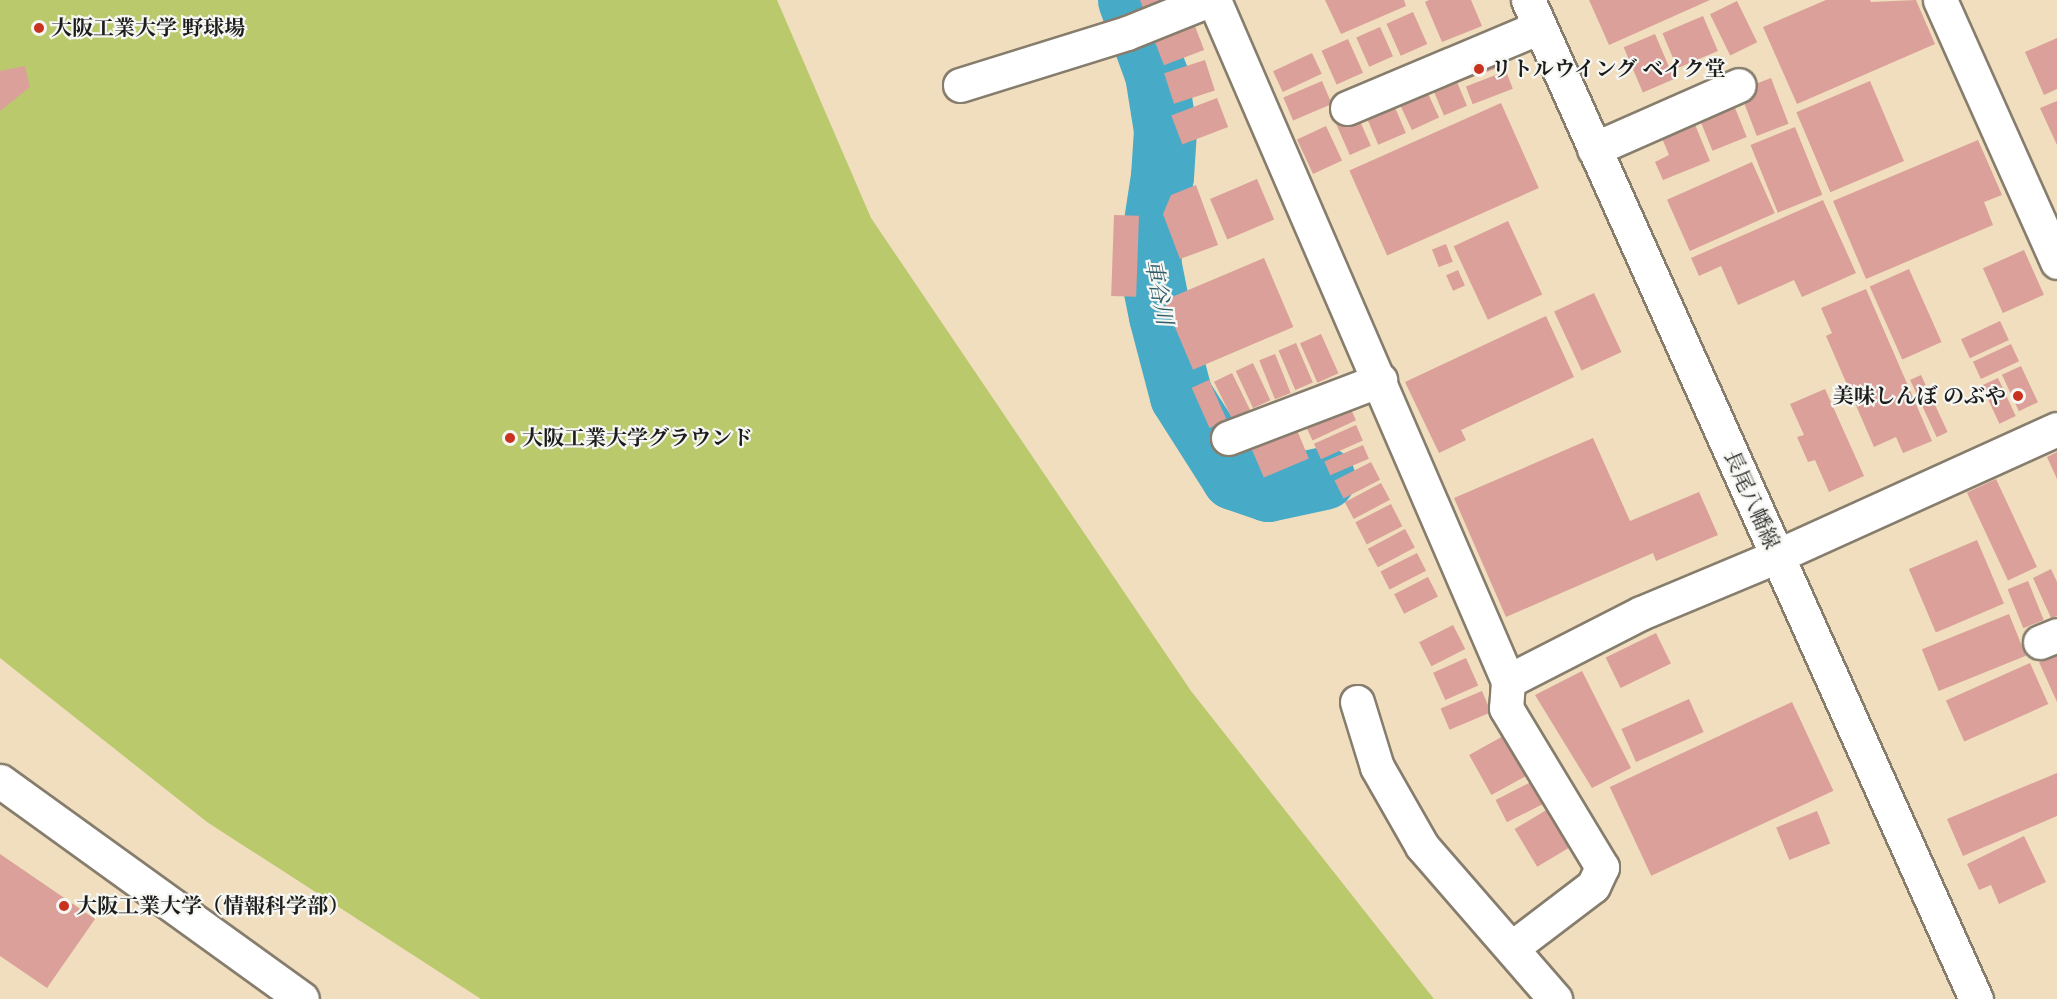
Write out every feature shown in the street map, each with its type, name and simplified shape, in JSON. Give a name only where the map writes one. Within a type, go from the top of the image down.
[{"type":"street","points":[[960,85],[1139,28],[1209,0]]},
{"type":"street","points":[[1214,0],[1508,681],[1506,708],[1602,867],[1593,886],[1513,947]]},
{"type":"street","points":[[1940,0],[2057,262]]},
{"type":"street","points":[[1347,108],[1534,14]]},
{"type":"street","name":"長尾八幡線","points":[[1534,14],[1976,999]]},
{"type":"street","points":[[1594,150],[1739,85]]},
{"type":"street","points":[[1228,438],[1380,380]]},
{"type":"street","points":[[1508,681],[1641,613],[1777,556],[2057,429]]},
{"type":"street","points":[[1357,702],[1377,767],[1422,846],[1513,947],[1555,999]]},
{"type":"street","points":[[0,781],[302,999]]},
{"type":"green space","name":"大阪工業大学グラウンド","points":[[0,0],[777,0],[871,218],[1191,691],[1434,999],[481,999],[207,822],[0,658]]},
{"type":"building","points":[[1140,0],[1161,0],[1143,8]]},
{"type":"building","points":[[1325,0],[1404,0],[1406,6],[1341,34]]},
{"type":"building","points":[[1429,0],[1471,0],[1482,26],[1442,42],[1425,2]]},
{"type":"building","points":[[1589,0],[1710,0],[1609,45]]},
{"type":"building","points":[[1826,0],[1870,0],[1871,2],[1916,0],[1935,44],[1797,104],[1763,27]]},
{"type":"building","points":[[1737,1],[1757,42],[1730,55],[1710,14]]},
{"type":"building","points":[[1413,12],[1427,44],[1401,56],[1387,24]]},
{"type":"building","points":[[1703,16],[1718,51],[1677,68],[1662,33]]},
{"type":"building","points":[[1193,21],[1204,50],[1164,65],[1153,36]]},
{"type":"building","points":[[1380,27],[1393,56],[1369,67],[1356,38]]},
{"type":"building","points":[[1655,34],[1674,79],[1643,92],[1624,47]]},
{"type":"building","points":[[2057,38],[2057,89],[2044,95],[2025,52]]},
{"type":"building","points":[[1348,39],[1363,73],[1337,85],[1322,51]]},
{"type":"building","points":[[1497,47],[1504,66],[1459,82],[1452,63]]},
{"type":"building","points":[[1312,53],[1322,74],[1283,92],[1273,71]]},
{"type":"building","points":[[1205,60],[1215,90],[1174,104],[1164,73]]},
{"type":"building","points":[[25,66],[30,87],[0,111],[0,71]]},
{"type":"building","points":[[1451,68],[1467,106],[1444,116],[1428,78]]},
{"type":"building","points":[[1506,71],[1513,89],[1473,104],[1466,86]]},
{"type":"building","points":[[1771,78],[1789,124],[1757,136],[1739,90]]},
{"type":"building","points":[[1322,81],[1332,104],[1293,120],[1283,97]]},
{"type":"building","points":[[1870,81],[1904,161],[1830,192],[1796,112]]},
{"type":"building","points":[[1423,83],[1439,117],[1412,130],[1396,96]]},
{"type":"building","points":[[1217,98],[1228,127],[1182,145],[1171,116]]},
{"type":"building","points":[[1391,98],[1406,133],[1378,145],[1363,110]]},
{"type":"building","points":[[1731,98],[1747,137],[1712,151],[1697,112]]},
{"type":"building","points":[[2057,101],[2057,145],[2040,108]]},
{"type":"building","points":[[1501,103],[1539,188],[1387,255],[1349,171]]},
{"type":"building","points":[[1355,110],[1371,146],[1350,155],[1334,119]]},
{"type":"building","points":[[1689,110],[1710,161],[1663,180],[1655,162],[1669,155],[1656,124]]},
{"type":"building","points":[[1326,126],[1342,160],[1313,174],[1297,140]]},
{"type":"building","points":[[1795,127],[1822,195],[1778,213],[1750,145]]},
{"type":"building","points":[[1978,140],[2002,195],[1984,202],[1993,225],[1866,279],[1833,201]]},
{"type":"building","points":[[1752,162],[1775,213],[1690,251],[1667,200]]},
{"type":"building","points":[[1257,179],[1274,220],[1227,239],[1210,199]]},
{"type":"building","points":[[1196,185],[1218,245],[1180,259],[1163,214],[1171,195]]},
{"type":"building","points":[[1823,200],[1856,273],[1802,297],[1794,280],[1738,305],[1721,266],[1699,276],[1691,258]]},
{"type":"building","points":[[1114,215],[1139,216],[1136,297],[1111,296]]},
{"type":"building","points":[[1508,221],[1542,294],[1488,320],[1454,246]]},
{"type":"building","points":[[1446,244],[1453,262],[1439,267],[1432,249]]},
{"type":"building","points":[[2024,250],[2044,295],[2003,313],[1983,268]]},
{"type":"building","points":[[1264,258],[1293,327],[1193,370],[1164,301]]},
{"type":"building","points":[[1909,269],[1942,342],[1902,360],[1870,286]]},
{"type":"building","points":[[1458,270],[1465,286],[1453,291],[1446,275]]},
{"type":"building","points":[[1866,289],[1932,441],[1903,453],[1896,437],[1874,447],[1826,336],[1832,333],[1821,308]]},
{"type":"building","points":[[1594,293],[1621,352],[1582,371],[1554,312]]},
{"type":"building","points":[[1546,316],[1574,377],[1461,430],[1466,440],[1439,453],[1405,382]]},
{"type":"building","points":[[2000,321],[2009,340],[1970,358],[1961,339]]},
{"type":"building","points":[[1321,334],[1338,373],[1317,383],[1300,343]]},
{"type":"building","points":[[1296,343],[1313,383],[1295,390],[1279,350]]},
{"type":"building","points":[[2011,344],[2019,361],[1981,379],[1973,362]]},
{"type":"building","points":[[1275,354],[1291,393],[1275,399],[1259,360]]},
{"type":"building","points":[[1253,363],[1270,400],[1253,408],[1236,371]]},
{"type":"building","points":[[2021,366],[2038,402],[2019,411],[2002,375]]},
{"type":"building","points":[[1232,373],[1250,410],[1232,419],[1214,382]]},
{"type":"building","points":[[1921,375],[1948,432],[1937,437],[1910,380]]},
{"type":"building","points":[[1998,378],[2016,416],[1999,424],[1982,386]]},
{"type":"building","points":[[1209,380],[1227,420],[1210,428],[1192,388]]},
{"type":"building","points":[[1825,389],[1864,476],[1829,492],[1815,460],[1808,462],[1797,437],[1804,435],[1790,404]]},
{"type":"building","points":[[1348,403],[1356,420],[1313,441],[1304,423]]},
{"type":"building","points":[[1356,425],[1363,441],[1321,459],[1314,444]]},
{"type":"building","points":[[1296,428],[1309,458],[1264,478],[1251,447]]},
{"type":"building","points":[[1593,438],[1630,521],[1699,492],[1718,535],[1656,561],[1653,553],[1506,617],[1454,498]]},
{"type":"building","points":[[1363,445],[1369,459],[1330,475],[1324,461]]},
{"type":"building","points":[[2057,452],[2057,479],[2047,457]]},
{"type":"building","points":[[1371,462],[1380,480],[1344,498],[1334,481]]},
{"type":"building","points":[[1996,479],[2037,567],[2008,580],[1967,493]]},
{"type":"building","points":[[1381,483],[1390,500],[1354,519],[1345,502]]},
{"type":"building","points":[[1391,504],[1402,526],[1367,544],[1355,522]]},
{"type":"building","points":[[1405,529],[1415,548],[1378,567],[1368,549]]},
{"type":"building","points":[[1977,540],[2004,604],[1936,632],[1909,569]]},
{"type":"building","points":[[1417,553],[1426,571],[1390,589],[1380,572]]},
{"type":"building","points":[[2051,569],[2057,582],[2057,616],[2051,618],[2033,578]]},
{"type":"building","points":[[1428,577],[1438,597],[1404,614],[1394,594]]},
{"type":"building","points":[[2028,581],[2044,620],[2023,628],[2008,589]]},
{"type":"building","points":[[2009,614],[2026,656],[1939,691],[1922,649]]},
{"type":"building","points":[[1453,625],[1465,649],[1431,666],[1419,642]]},
{"type":"building","points":[[1656,633],[1671,664],[1621,688],[1606,658]]},
{"type":"building","points":[[2057,654],[2057,702],[2039,662]]},
{"type":"building","points":[[1466,658],[1478,685],[1445,700],[1433,673]]},
{"type":"building","points":[[2030,663],[2048,704],[1964,742],[1946,700]]},
{"type":"building","points":[[1582,671],[1631,768],[1592,788],[1535,695]]},
{"type":"building","points":[[1482,691],[1491,712],[1450,730],[1441,709]]},
{"type":"building","points":[[1689,699],[1704,732],[1636,762],[1621,729]]},
{"type":"building","points":[[1792,702],[1833,791],[1651,876],[1610,787]]},
{"type":"building","points":[[1505,735],[1527,775],[1491,795],[1469,755]]},
{"type":"building","points":[[2057,773],[2057,816],[1963,856],[1947,819]]},
{"type":"building","points":[[1533,781],[1544,803],[1507,822],[1496,800]]},
{"type":"building","points":[[1548,809],[1571,847],[1537,867],[1515,829]]},
{"type":"building","points":[[1817,811],[1830,843],[1789,860],[1776,827]]},
{"type":"building","points":[[2024,836],[2046,882],[1999,904],[1991,885],[1979,890],[1967,864]]},
{"type":"building","points":[[0,854],[95,919],[47,988],[0,956]]},
{"type":"waterway","name":"車谷川","points":[[1129,0],[1156,74],[1165,130],[1162,176],[1149,261],[1160,316],[1181,396],[1233,478],[1268,490],[1324,478]]},
{"type":"place","name":"大阪工業大学 野球場","points":[[39,28]]},
{"type":"place","name":"リトルウイング ベイク堂","points":[[1479,69]]},
{"type":"place","name":"美味しんぼ のぶや","points":[[2018,396]]},
{"type":"place","name":"大阪工業大学グラウンド","points":[[510,438]]},
{"type":"place","name":"大阪工業大学（情報科学部）","points":[[64,906]]}]
